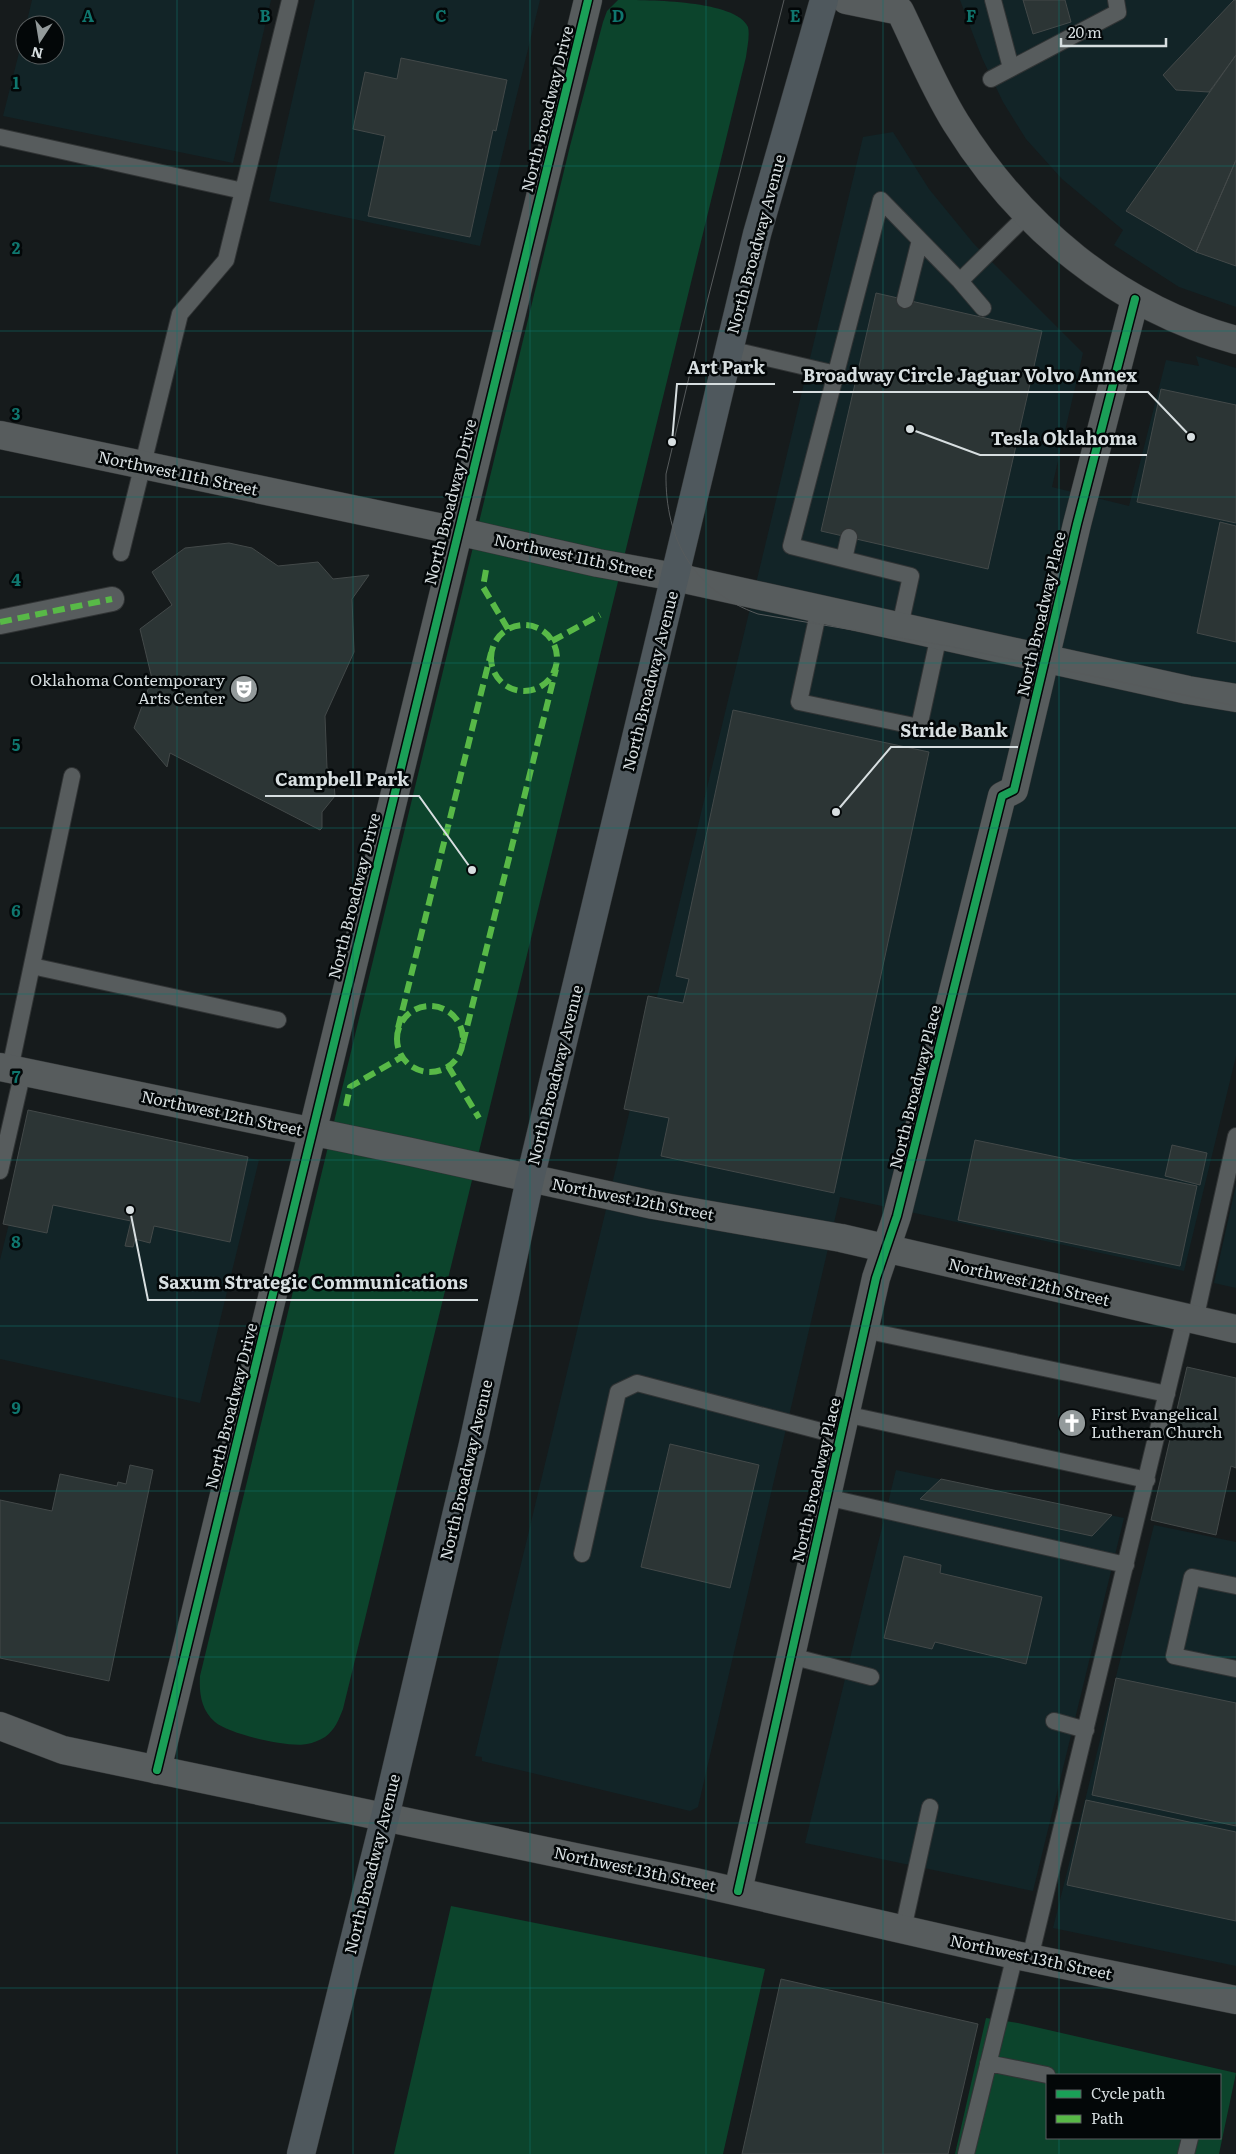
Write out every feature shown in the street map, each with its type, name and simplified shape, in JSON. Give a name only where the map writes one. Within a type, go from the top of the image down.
[{"type":"main road","name":"North Broadway Avenue","points":[[301,2154],[473,1444],[530,1179],[729,349],[757,234],[824,0]]},
{"type":"street","name":"North Broadway Drive","points":[[157,1770],[457,531],[588,0]]},
{"type":"street","points":[[846,0],[900,11],[955,122],[1014,201],[1048,236],[1135,299],[1159,313],[1194,328],[1236,340]]},
{"type":"street","name":"North Broadway Place","points":[[738,1891],[876,1278],[897,1216],[1002,796],[1014,790],[1119,355],[1135,299]]},
{"type":"street","name":"Northwest 11th Street","points":[[0,435],[457,531],[598,564],[675,577],[1188,690],[1236,698]]},
{"type":"street","points":[[0,622],[112,599]]},
{"type":"street","name":"Northwest 12th Street","points":[[11,1069],[653,1205],[841,1238],[1236,1329]]},
{"type":"street","name":"Northwest 13th Street","points":[[0,1726],[63,1750]]},
{"type":"street","name":"Northwest 13th Street","points":[[0,1746],[63,1750],[738,1891],[1022,1956],[1236,2000]]},
{"type":"lane","points":[[121,553],[141,465],[180,314],[226,260],[290,0]]},
{"type":"lane","points":[[993,0],[1011,68]]},
{"type":"lane","points":[[992,79],[1118,12],[1116,0]]},
{"type":"lane","points":[[0,137],[243,190]]},
{"type":"lane","points":[[900,626],[912,576],[791,546],[881,200],[960,281],[983,308]]},
{"type":"lane","points":[[960,281],[1027,216]]},
{"type":"lane","points":[[906,300],[920,240]]},
{"type":"lane","points":[[729,349],[836,374]]},
{"type":"lane","points":[[844,559],[849,537]]},
{"type":"lane","points":[[819,609],[798,702],[919,727],[939,635]]},
{"type":"lane","points":[[0,1171],[11,1069],[72,776]]},
{"type":"lane","points":[[32,966],[278,1020]]},
{"type":"lane","points":[[966,2154],[988,2063],[1022,1956],[1086,1730],[1167,1394],[1190,1319],[1236,1136]]},
{"type":"lane","points":[[864,1330],[1167,1394]]},
{"type":"lane","points":[[582,1554],[618,1392],[637,1383],[843,1425],[1147,1480]]},
{"type":"lane","points":[[826,1497],[1126,1565]]},
{"type":"lane","points":[[1236,1586],[1192,1577],[1174,1656],[1236,1669]]},
{"type":"lane","points":[[791,1656],[871,1676]]},
{"type":"lane","points":[[1054,1721],[1086,1730]]},
{"type":"lane","points":[[903,1929],[930,1807]]},
{"type":"lane","points":[[988,2063],[1046,2076]]},
{"type":"lane","points":[[1186,2154],[1190,2139]]},
{"type":"shaded area","points":[[32,0],[271,0],[233,163],[3,116],[16,65],[65,65],[65,15],[28,15]]},
{"type":"shaded area","points":[[315,0],[540,0],[480,246],[269,201]]},
{"type":"shaded area","points":[[960,0],[1236,0],[1236,307],[1179,287],[1114,245],[1123,230],[1062,179],[1026,139],[1003,102],[982,58]]},
{"type":"shaded area","points":[[893,132],[929,189],[974,244],[1083,353],[1052,487],[1129,506],[1166,360],[1199,366],[1196,356],[1236,368],[1236,1056],[1184,1271],[840,1197],[698,1807],[690,1811],[482,1761],[482,1757],[475,1756],[863,137]]},
{"type":"shaded area","points":[[36,1114],[259,1160],[200,1403],[0,1359],[0,1260]]},
{"type":"shaded area","points":[[1236,1185],[1236,1288],[1214,1283]]},
{"type":"shaded area","points":[[896,1470],[1124,1518],[1033,1891],[805,1843]]},
{"type":"shaded area","points":[[1154,1525],[1236,1542],[1236,1966],[1053,1928]]},
{"type":"green space","points":[[618,0],[690,3],[727,11],[740,18],[748,27],[749,38],[746,57],[343,1709],[334,1728],[321,1739],[309,1744],[298,1745],[273,1742],[233,1731],[215,1722],[210,1717],[202,1701],[200,1676],[570,146],[603,22],[607,11]]},
{"type":"green space","points":[[451,1906],[765,1969],[723,2154],[394,2154]]},
{"type":"green space","points":[[986,2018],[1018,2023],[1236,2073],[1219,2154],[955,2154]]},
{"type":"building","points":[[1023,0],[1065,0],[1071,22],[1033,34]]},
{"type":"building","points":[[1236,0],[1236,55],[1209,92],[1176,90],[1163,75]]},
{"type":"building","points":[[1236,55],[1236,160],[1196,252],[1126,211]]},
{"type":"building","points":[[401,58],[507,80],[496,131],[493,130],[470,237],[368,216],[385,136],[353,129],[365,72],[397,79]]},
{"type":"building","points":[[1236,160],[1236,266],[1196,252]]},
{"type":"building","points":[[876,293],[1042,331],[988,569],[821,531]]},
{"type":"building","points":[[1161,389],[1236,405],[1236,523],[1137,502]]},
{"type":"building","points":[[1220,522],[1236,526],[1236,642],[1197,633]]},
{"type":"building","name":"Oklahoma Contemporary Arts Center","points":[[229,543],[252,548],[278,566],[318,562],[333,579],[369,575],[352,599],[354,652],[325,716],[327,768],[333,772],[335,796],[322,812],[322,828],[320,830],[170,753],[167,767],[134,728],[150,684],[153,683],[140,629],[172,605],[152,572],[185,548]]},
{"type":"building","points":[[733,710],[929,752],[834,1193],[661,1156],[669,1118],[624,1109],[648,996],[683,1003],[689,979],[676,976]]},
{"type":"building","points":[[28,1110],[248,1157],[230,1242],[154,1226],[150,1243],[135,1239],[133,1247],[125,1246],[131,1221],[53,1205],[47,1233],[3,1224]]},
{"type":"building","points":[[975,1140],[1197,1186],[1180,1266],[958,1220]]},
{"type":"building","points":[[1172,1145],[1207,1153],[1200,1185],[1165,1176]]},
{"type":"building","points":[[1187,1367],[1236,1378],[1236,1468],[1231,1466],[1216,1535],[1151,1520]]},
{"type":"building","points":[[670,1444],[759,1465],[730,1588],[641,1567]]},
{"type":"building","points":[[130,1465],[153,1470],[109,1681],[0,1658],[0,1500],[52,1511],[60,1474],[117,1486],[118,1482],[126,1484]]},
{"type":"building","points":[[941,1479],[1112,1515],[1092,1536],[920,1499]]},
{"type":"building","points":[[904,1556],[941,1565],[940,1573],[1042,1597],[1026,1664],[935,1642],[932,1649],[884,1638]]},
{"type":"building","points":[[1116,1678],[1236,1703],[1236,1826],[1092,1795]]},
{"type":"building","points":[[1086,1800],[1236,1832],[1236,1921],[1067,1885]]},
{"type":"building","points":[[781,1979],[978,2024],[948,2154],[742,2154]]},
{"type":"tram line","points":[[784,0],[705,310],[666,474],[667,498],[671,520],[678,541],[688,560],[716,592],[758,614],[948,646],[1236,706]]},
{"type":"marked path","points":[[486,570],[483,587],[508,629]]},
{"type":"marked path","points":[[0,622],[112,599]]},
{"type":"marked path","points":[[552,641],[600,615]]},
{"type":"marked path","points":[[518,625],[530,625],[542,630],[552,640],[557,652],[557,658],[555,671],[542,686],[530,691],[518,691],[506,686],[496,676],[491,664],[491,652],[496,640],[506,630],[518,625]]},
{"type":"marked path","points":[[398,1028],[491,653]]},
{"type":"marked path","points":[[463,1043],[556,669]]},
{"type":"marked path","points":[[436,1006],[454,1015],[461,1026],[463,1039],[461,1052],[454,1063],[443,1070],[424,1072],[406,1063],[399,1052],[397,1033],[406,1015],[417,1008],[436,1006]]},
{"type":"marked path","points":[[346,1106],[350,1087],[402,1057]]},
{"type":"marked path","points":[[448,1066],[479,1118]]},
{"type":"cycle path","points":[[157,1770],[588,0]]},
{"type":"cycle path","points":[[738,1891],[876,1278],[897,1216],[1002,796],[1014,790],[1077,524],[1135,299]]},
{"type":"place","name":"Tesla Oklahoma","points":[[910,429]]},
{"type":"place","name":"Broadway Circle Jaguar Volvo Annex","points":[[1191,437]]},
{"type":"place","name":"Art Park","points":[[672,442]]},
{"type":"place","name":"Oklahoma Contemporary Arts Center","points":[[244,689]]},
{"type":"place","name":"Stride Bank","points":[[836,812]]},
{"type":"place","name":"Campbell Park","points":[[472,870]]},
{"type":"place","name":"Saxum Strategic Communications","points":[[130,1210]]},
{"type":"place","name":"First Evangelical Lutheran Church","points":[[1072,1423]]}]
